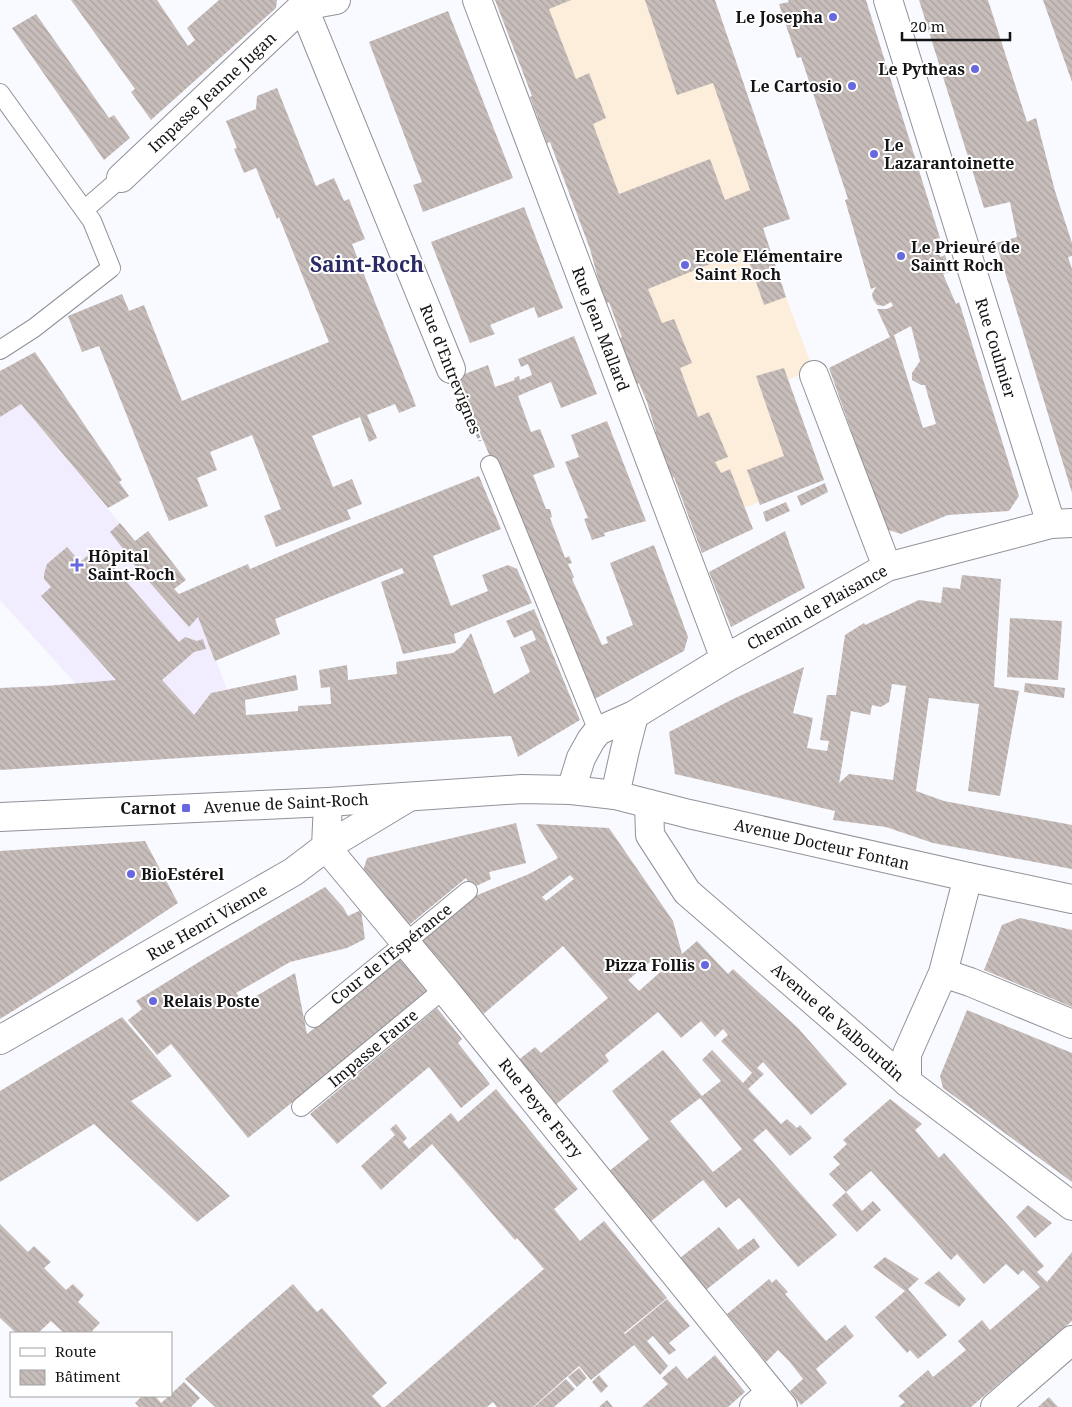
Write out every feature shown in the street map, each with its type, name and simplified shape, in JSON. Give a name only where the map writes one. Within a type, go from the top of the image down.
[{"type":"street","points":[[303,3],[336,0]]},
{"type":"street","name":"Rue Jean Mallard","points":[[477,0],[725,659]]},
{"type":"street","name":"Rue Coulmier","points":[[888,0],[1061,524]]},
{"type":"street","name":"Impasse Jeanne Jugan","points":[[121,178],[303,3]]},
{"type":"street","name":"Rue d'Entrevignes","points":[[303,3],[451,369]]},
{"type":"street","points":[[814,375],[887,566]]},
{"type":"street","name":"Chemin de Plaisance","points":[[598,731],[634,715],[725,659],[887,566],[1061,524]]},
{"type":"street","points":[[615,795],[634,715]]},
{"type":"street","points":[[571,790],[581,758],[598,731]]},
{"type":"street","name":"Avenue de Saint-Roch","points":[[0,817],[328,802],[522,789],[571,790]]},
{"type":"street","name":"Avenue Docteur Fontan","points":[[571,790],[615,795],[968,877],[1072,899]]},
{"type":"street","name":"Rue Henri Vienne","points":[[0,1040],[293,872],[326,847],[409,797]]},
{"type":"street","points":[[326,847],[328,802]]},
{"type":"street","name":"Avenue de Valbourdin","points":[[650,804],[650,835],[688,892],[908,1082],[1072,1206]]},
{"type":"street","name":"Rue Peyre Ferry","points":[[326,847],[444,989],[769,1402]]},
{"type":"street","points":[[908,1082],[907,1054],[943,973],[968,877]]},
{"type":"street","points":[[943,973],[970,982],[1072,1024]]},
{"type":"street","points":[[995,1407],[1072,1340]]},
{"type":"lane","points":[[0,93],[92,221],[111,268],[34,328],[0,350]]},
{"type":"lane","points":[[84,210],[121,178]]},
{"type":"lane","points":[[490,465],[598,731]]},
{"type":"lane","name":"Cour de l'Espérance","points":[[314,1018],[468,891]]},
{"type":"lane","name":"Impasse Faure","points":[[301,1107],[444,989]]},
{"type":"path","name":"Rue d'Entrevignes","points":[[451,369],[490,465]]},
{"type":"shaded area","name":"Ecole Elémentaire Saint Roch","points":[[495,0],[685,0],[786,297],[813,369],[788,380],[824,480],[745,508],[730,469],[680,492],[674,477],[671,478],[654,432],[656,431],[647,402],[639,384],[636,384],[619,339],[621,337],[609,303],[605,304],[590,249],[550,142],[547,143],[530,97],[532,96]]},
{"type":"shaded area","name":"Hôpital Saint-Roch","points":[[21,404],[200,620],[227,689],[211,693],[192,716],[196,757],[0,770],[0,688],[75,683],[0,600],[0,417]]},
{"type":"building","points":[[71,0],[157,0],[188,46],[195,40],[187,28],[219,0],[277,0],[276,8],[151,120],[131,92],[135,89]]},
{"type":"building","points":[[495,0],[571,0],[549,9],[576,79],[589,73],[606,118],[593,124],[619,194],[710,159],[725,200],[750,190],[713,83],[677,95],[645,0],[715,0],[790,219],[763,228],[786,297],[764,305],[745,250],[648,289],[662,323],[674,319],[692,363],[680,368],[698,417],[709,412],[728,457],[715,462],[721,473],[730,469],[753,529],[702,553],[674,477],[671,478],[654,432],[656,432],[647,402],[639,383],[636,384],[619,339],[622,337],[609,302],[605,304],[590,249],[550,142],[547,143],[530,97],[532,96]]},
{"type":"building","points":[[788,0],[866,0],[940,238],[935,239],[940,257],[945,255],[950,272],[943,274],[956,304],[959,302],[1019,496],[1009,511],[948,515],[901,534],[886,529],[829,368],[890,337],[877,309],[887,309],[893,306],[891,302],[884,306],[877,305],[873,299],[872,294],[876,287],[871,289],[845,200],[848,199],[801,57],[797,58],[779,4],[789,2]],"holes":[[[911,326],[920,361],[912,373],[912,380],[925,385],[936,424],[923,428],[894,335]]]},
{"type":"building","points":[[919,0],[988,0],[1027,122],[1036,118],[1055,191],[1072,243],[1072,256],[1068,257],[1072,269],[1072,493],[996,243],[1017,237],[1010,202],[984,208]]},
{"type":"building","points":[[1043,0],[1072,0],[1072,82]]},
{"type":"building","points":[[448,11],[513,178],[423,212],[413,185],[422,182],[369,42]]},
{"type":"building","points":[[36,14],[109,118],[114,115],[130,138],[104,160],[12,28]]},
{"type":"building","points":[[277,88],[316,186],[334,178],[344,201],[349,199],[365,239],[352,244],[416,406],[399,413],[395,404],[367,415],[377,438],[369,442],[360,417],[312,436],[333,487],[352,479],[362,504],[347,510],[351,519],[276,547],[264,516],[281,509],[252,435],[210,452],[217,470],[197,478],[208,506],[169,521],[99,346],[82,352],[68,316],[122,294],[129,311],[144,305],[182,401],[329,342],[279,217],[277,219],[256,168],[244,173],[234,149],[237,148],[226,121],[256,109],[257,96]]},
{"type":"building","points":[[524,207],[563,308],[538,318],[534,307],[490,325],[495,334],[470,343],[431,242]]},
{"type":"building","points":[[574,336],[597,394],[561,408],[551,382],[518,396],[531,432],[540,429],[555,467],[533,475],[546,509],[550,509],[552,517],[550,518],[565,558],[569,556],[572,563],[568,564],[574,577],[572,579],[602,645],[608,643],[606,637],[633,625],[610,563],[654,545],[688,637],[684,651],[591,701],[457,377],[488,365],[495,387],[515,380],[514,378],[519,376],[520,380],[532,375],[528,364],[521,367],[518,359]]},
{"type":"building","points":[[35,352],[122,480],[119,482],[129,496],[108,508],[21,404],[0,417],[0,371]]},
{"type":"building","points":[[784,368],[824,480],[760,505],[747,470],[784,456],[756,376]]},
{"type":"building","points":[[607,421],[646,521],[604,533],[605,536],[592,540],[584,519],[588,518],[565,462],[579,457],[571,435]]},
{"type":"building","points":[[479,476],[501,529],[433,556],[451,606],[488,591],[482,575],[508,565],[517,569],[532,603],[454,634],[456,643],[403,654],[381,582],[404,573],[402,568],[275,619],[280,634],[215,661],[198,617],[189,627],[122,551],[124,550],[110,532],[120,523],[135,541],[148,531],[186,580],[174,589],[179,594],[248,564],[250,569],[344,529]]},
{"type":"building","points":[[825,483],[828,492],[801,506],[797,496]]},
{"type":"building","points":[[786,502],[790,511],[766,522],[763,512]]},
{"type":"building","points":[[785,531],[805,588],[731,627],[709,572]]},
{"type":"building","points":[[67,547],[80,562],[97,548],[179,642],[185,637],[197,641],[203,639],[206,649],[194,652],[162,680],[194,715],[211,693],[296,675],[298,690],[245,700],[246,715],[298,711],[298,706],[331,704],[330,687],[321,688],[319,670],[347,665],[348,680],[397,674],[396,662],[453,653],[461,647],[471,633],[494,694],[530,672],[520,647],[536,640],[532,630],[514,638],[506,621],[534,609],[580,720],[518,757],[511,736],[0,770],[0,688],[116,680],[41,596],[51,587],[44,579],[47,564]]},
{"type":"building","points":[[962,575],[1001,579],[994,687],[1019,691],[1000,796],[968,791],[979,704],[929,698],[916,791],[944,801],[1072,825],[1072,869],[933,843],[886,827],[833,820],[835,811],[675,774],[669,732],[733,699],[804,667],[793,713],[813,718],[807,748],[827,751],[829,741],[820,740],[827,695],[836,695],[845,635],[864,623],[865,625],[919,600],[941,603],[943,587],[960,589]],"holes":[[[892,684],[906,686],[893,780],[849,774],[839,783],[851,711],[870,715],[872,705],[881,707],[889,702]]]},
{"type":"building","points":[[1010,618],[1062,621],[1058,680],[1007,677]]},
{"type":"building","points":[[1025,683],[1065,688],[1064,698],[1024,692]]},
{"type":"building","points":[[516,823],[526,863],[489,872],[491,879],[472,888],[466,878],[403,930],[362,874],[367,858]]},
{"type":"building","points":[[536,824],[609,828],[673,921],[682,954],[697,941],[728,974],[733,969],[798,1028],[847,1084],[811,1115],[763,1062],[757,1068],[764,1074],[748,1089],[781,1124],[787,1119],[797,1128],[800,1125],[812,1138],[790,1156],[766,1129],[753,1140],[837,1235],[798,1267],[739,1198],[726,1208],[703,1180],[650,1222],[608,1172],[649,1139],[612,1091],[663,1050],[702,1096],[721,1081],[702,1060],[712,1050],[743,1083],[752,1073],[721,1041],[728,1035],[723,1029],[715,1037],[701,1021],[681,1038],[658,1012],[605,1055],[609,1061],[554,1106],[517,1061],[535,1047],[541,1053],[608,998],[563,946],[481,1016],[414,945],[475,895],[529,874],[558,858]],"holes":[[[570,875],[574,879],[546,901],[542,897]],[[656,957],[666,967],[639,991],[628,980]],[[700,1098],[742,1149],[713,1172],[670,1121]]]},
{"type":"building","points":[[145,841],[178,903],[0,1019],[0,851]]},
{"type":"building","points":[[325,887],[343,907],[348,916],[361,910],[365,939],[347,948],[290,962],[236,993],[245,1003],[295,973],[307,1034],[401,958],[429,992],[248,1138],[171,1044],[157,1055],[128,1020],[142,1009],[136,1001]]},
{"type":"building","points":[[1020,918],[1072,930],[1072,1007],[984,970],[1002,925]]},
{"type":"building","points":[[437,1008],[462,1039],[458,1043],[490,1084],[461,1108],[429,1067],[337,1144],[310,1114]]},
{"type":"building","points":[[967,1010],[1072,1053],[1072,1182],[943,1088],[940,1076]]},
{"type":"building","points":[[122,1017],[172,1076],[131,1101],[230,1196],[197,1222],[94,1124],[0,1182],[0,1091]]},
{"type":"building","points":[[496,1089],[578,1189],[554,1209],[580,1241],[604,1221],[667,1298],[624,1333],[631,1342],[625,1334],[667,1299],[690,1326],[669,1343],[676,1350],[669,1355],[653,1336],[647,1341],[668,1366],[660,1375],[634,1345],[591,1380],[579,1366],[533,1407],[497,1407],[493,1402],[487,1407],[385,1407],[544,1269],[517,1238],[515,1240],[432,1144],[381,1190],[361,1166],[395,1135],[390,1129],[396,1124],[407,1138],[403,1142],[409,1149],[451,1113],[458,1122]]},
{"type":"building","points":[[890,1099],[922,1124],[915,1130],[939,1158],[944,1153],[1044,1266],[1037,1272],[1047,1282],[1072,1252],[1072,1321],[971,1407],[899,1407],[905,1402],[898,1396],[928,1370],[933,1377],[966,1350],[958,1341],[982,1320],[990,1330],[1040,1287],[1023,1270],[1018,1275],[1006,1264],[984,1284],[957,1254],[951,1260],[871,1171],[846,1192],[829,1174],[840,1164],[833,1157],[847,1144],[843,1140]]},
{"type":"building","points":[[846,1192],[862,1211],[873,1201],[881,1210],[857,1232],[832,1205]]},
{"type":"building","points":[[1028,1205],[1052,1223],[1035,1238],[1016,1217]]},
{"type":"building","points":[[0,1224],[28,1252],[34,1246],[51,1262],[44,1268],[66,1290],[73,1284],[84,1295],[78,1302],[100,1323],[93,1332],[63,1332],[51,1321],[39,1332],[15,1332],[0,1318]]},
{"type":"building","points":[[719,1227],[738,1250],[754,1238],[760,1247],[706,1290],[680,1258]]},
{"type":"building","points":[[885,1257],[919,1279],[908,1289],[947,1335],[918,1359],[910,1350],[907,1353],[875,1317],[905,1291],[873,1267]]},
{"type":"building","points":[[939,1271],[966,1299],[959,1307],[924,1283]]},
{"type":"building","points":[[769,1279],[772,1283],[776,1279],[788,1292],[785,1294],[826,1341],[845,1325],[854,1336],[816,1369],[827,1383],[801,1405],[790,1391],[803,1379],[789,1361],[778,1350],[766,1362],[727,1314]]},
{"type":"building","points":[[293,1284],[317,1312],[322,1308],[387,1383],[372,1396],[382,1407],[215,1407],[185,1379]]},
{"type":"building","points":[[715,1355],[745,1392],[728,1407],[642,1407],[668,1384],[662,1378],[676,1366],[687,1379]]},
{"type":"building","points":[[579,1368],[587,1378],[577,1387],[568,1377]]},
{"type":"building","points":[[599,1375],[608,1386],[601,1393],[592,1382]]},
{"type":"building","points":[[566,1379],[575,1389],[554,1407],[534,1407]]},
{"type":"building","points":[[184,1382],[200,1398],[191,1407],[139,1407],[135,1403],[141,1397],[156,1397],[161,1403],[168,1397],[172,1397],[172,1393]]},
{"type":"building","points":[[1049,1397],[1058,1407],[1038,1407]]},
{"type":"building","points":[[607,1400],[613,1407],[599,1407]]},
{"type":"place","name":"Le Josepha","points":[[833,17]]},
{"type":"place","name":"Le Pytheas","points":[[975,69]]},
{"type":"place","name":"Le Cartosio","points":[[852,86]]},
{"type":"place","name":"Le Lazarantoinette","points":[[874,154]]},
{"type":"place","name":"Le Prieuré de Saintt Roch","points":[[901,256]]},
{"type":"place","name":"Ecole Elémentaire Saint Roch","points":[[685,265]]},
{"type":"place","name":"Hôpital Saint-Roch","points":[[77,565]]},
{"type":"place","name":"Carnot","points":[[186,808]]},
{"type":"place","name":"BioEstérel","points":[[131,874]]},
{"type":"place","name":"Pizza Follis","points":[[705,965]]},
{"type":"place","name":"Relais Poste","points":[[153,1001]]},
{"type":"district","name":"Saint-Roch","points":[[367,264]]}]
